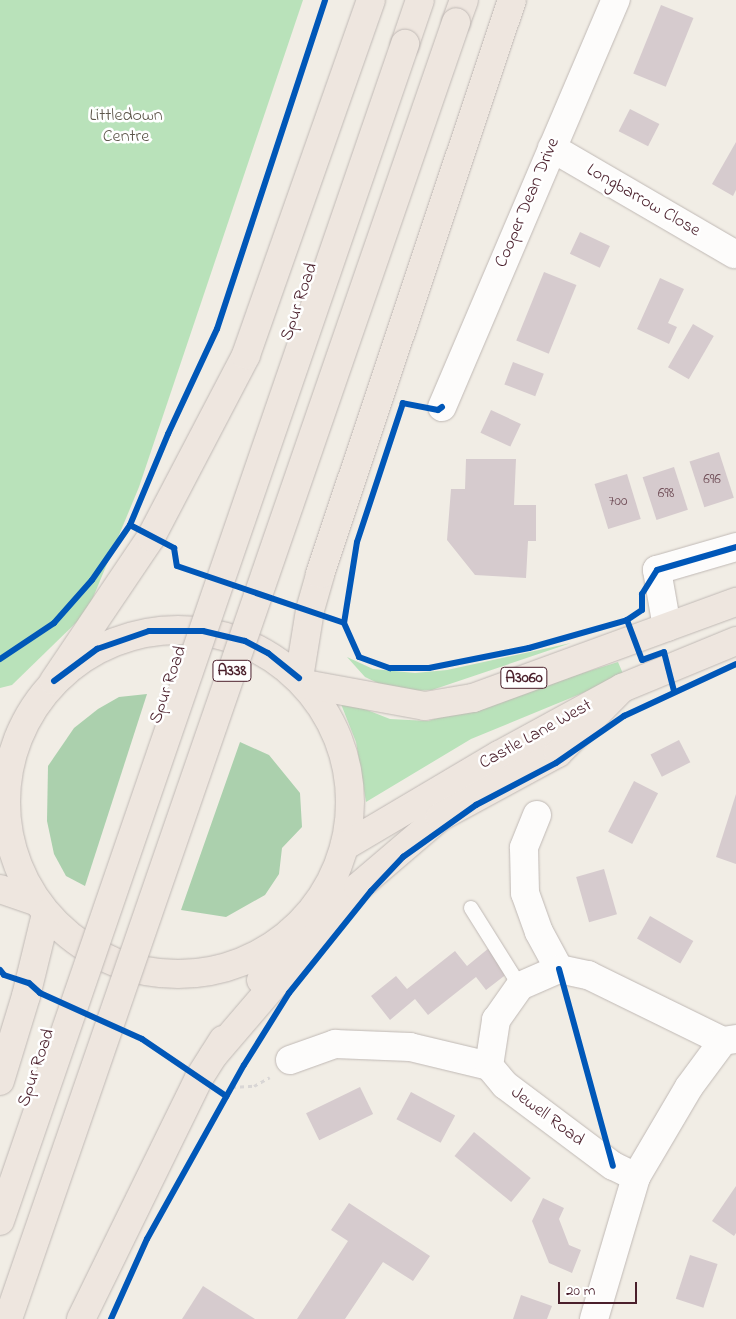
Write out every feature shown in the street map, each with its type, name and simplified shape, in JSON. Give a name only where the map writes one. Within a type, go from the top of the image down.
[{"type":"main road","name":"Spur Road","points":[[0,1221],[420,0]]},
{"type":"main road","points":[[302,681],[310,610],[320,574],[512,0]]},
{"type":"main road","points":[[290,933],[252,958],[209,972],[164,974],[119,965],[79,944],[41,907],[14,859],[5,812],[8,765],[12,726],[54,681],[150,537],[246,355],[368,8]]},
{"type":"main road","name":"A338","points":[[8,1319],[460,11]]},
{"type":"main road","name":"A3060","points":[[302,681],[426,706],[473,698],[736,602]]},
{"type":"main road","points":[[54,681],[106,646],[149,632],[203,631],[245,641],[268,653],[302,681],[326,712],[342,751],[349,776],[350,811],[345,846],[324,893],[290,933],[206,1067],[81,1319]]},
{"type":"main road","name":"Castle Lane West","points":[[345,846],[499,756],[622,688],[736,641]]},
{"type":"main road","points":[[206,1067],[358,887],[440,818],[558,753],[622,688]]},
{"type":"main road","points":[[0,889],[41,907]]},
{"type":"main road","points":[[0,1081],[26,996],[41,907]]},
{"type":"street","name":"Cooper Dean Drive","points":[[442,408],[616,0]]},
{"type":"street","name":"Longbarrow Close","points":[[552,148],[734,254]]},
{"type":"street","points":[[667,627],[657,570],[736,547]]},
{"type":"street","points":[[537,815],[524,848],[525,893],[539,932],[560,969]]},
{"type":"street","points":[[290,1060],[334,1044],[410,1046],[489,1066],[496,1020],[520,986],[560,969],[588,975],[729,1040],[690,1086],[636,1177],[594,1319]]},
{"type":"street","name":"Jewell Road","points":[[489,1066],[512,1091],[613,1166],[636,1177]]},
{"type":"lane","points":[[471,908],[520,986]]},
{"type":"path","points":[[232,1087],[254,1086],[286,1068],[290,1060]]},
{"type":"path","points":[[206,1067],[226,1096],[236,1080]]},
{"type":"green space","name":"Littledown Centre","points":[[0,0],[303,0],[139,487],[87,612],[12,685],[0,688]]},
{"type":"green space","points":[[571,643],[432,690],[410,691],[384,686],[365,677],[347,657],[373,669],[415,673],[447,670]]},
{"type":"green space","points":[[618,662],[624,676],[471,739],[366,802],[356,742],[339,699],[390,719],[428,721]]},
{"type":"green space","points":[[147,694],[85,886],[66,876],[54,854],[47,821],[48,766],[74,728],[98,709],[119,697]]},
{"type":"green space","points":[[240,742],[269,755],[300,793],[302,827],[282,848],[279,874],[265,895],[226,917],[181,910]]},
{"type":"building","points":[[661,5],[693,18],[666,87],[633,74]]},
{"type":"building","points":[[630,109],[659,124],[648,146],[619,131]]},
{"type":"building","points":[[736,142],[736,190],[733,196],[712,184]]},
{"type":"building","points":[[580,232],[610,246],[600,268],[570,254]]},
{"type":"building","points":[[544,272],[576,285],[549,354],[516,341]]},
{"type":"building","points":[[660,278],[684,289],[668,323],[677,327],[669,344],[637,329]]},
{"type":"building","points":[[693,324],[714,336],[689,379],[668,367]]},
{"type":"building","points":[[513,362],[544,374],[535,396],[504,384]]},
{"type":"building","points":[[491,410],[521,424],[510,447],[480,433]]},
{"type":"building","points":[[719,452],[734,498],[704,507],[690,462]]},
{"type":"building","points":[[466,459],[516,459],[514,505],[536,505],[536,541],[528,541],[526,578],[475,575],[447,540],[451,489],[465,489]]},
{"type":"building","points":[[674,467],[688,510],[657,520],[643,477]]},
{"type":"building","points":[[627,474],[641,519],[608,529],[594,484]]},
{"type":"building","points":[[679,740],[690,762],[662,777],[650,755]]},
{"type":"building","points":[[634,781],[658,793],[632,844],[608,832]]},
{"type":"building","points":[[736,794],[736,864],[716,857]]},
{"type":"building","points":[[604,869],[617,914],[589,922],[576,877]]},
{"type":"building","points":[[650,916],[693,941],[680,964],[637,939]]},
{"type":"building","points":[[489,948],[508,973],[486,990],[476,977],[428,1015],[415,999],[390,1020],[371,996],[396,976],[407,989],[455,951],[467,966]]},
{"type":"building","points":[[360,1087],[373,1114],[319,1140],[306,1113]]},
{"type":"building","points":[[411,1092],[455,1115],[441,1143],[396,1119]]},
{"type":"building","points":[[474,1132],[531,1178],[511,1202],[454,1156]]},
{"type":"building","points":[[736,1186],[736,1233],[734,1236],[712,1221]]},
{"type":"building","points":[[543,1198],[564,1208],[559,1219],[569,1245],[581,1250],[572,1273],[549,1263],[532,1221]]},
{"type":"building","points":[[349,1203],[430,1256],[413,1281],[383,1262],[345,1319],[297,1319],[348,1241],[331,1230]]},
{"type":"building","points":[[690,1255],[718,1264],[703,1308],[676,1299]]},
{"type":"building","points":[[203,1286],[255,1319],[182,1319]]},
{"type":"building","points":[[521,1295],[552,1306],[547,1319],[513,1319]]},
{"type":"cycle path","points":[[0,659],[54,623],[92,580],[130,525],[168,434],[217,329],[325,0]]},
{"type":"cycle path","points":[[442,407],[438,410],[403,403],[357,542],[344,623],[359,657],[390,668],[429,668],[529,648],[627,620]]},
{"type":"cycle path","points":[[130,525],[174,548],[177,566],[344,623]]},
{"type":"cycle path","points":[[674,691],[664,652],[642,660],[627,620],[642,610],[642,594],[657,570],[736,547]]},
{"type":"cycle path","points":[[54,681],[97,649],[149,631],[203,631],[245,641],[268,653],[299,678]]},
{"type":"cycle path","points":[[111,1319],[147,1239],[244,1065],[289,993],[371,891],[403,857],[476,805],[556,763],[624,716],[736,664]]},
{"type":"cycle path","points":[[559,969],[613,1166]]},
{"type":"cycle path","points":[[0,970],[4,975],[29,983],[40,993],[142,1039],[226,1096]]}]
